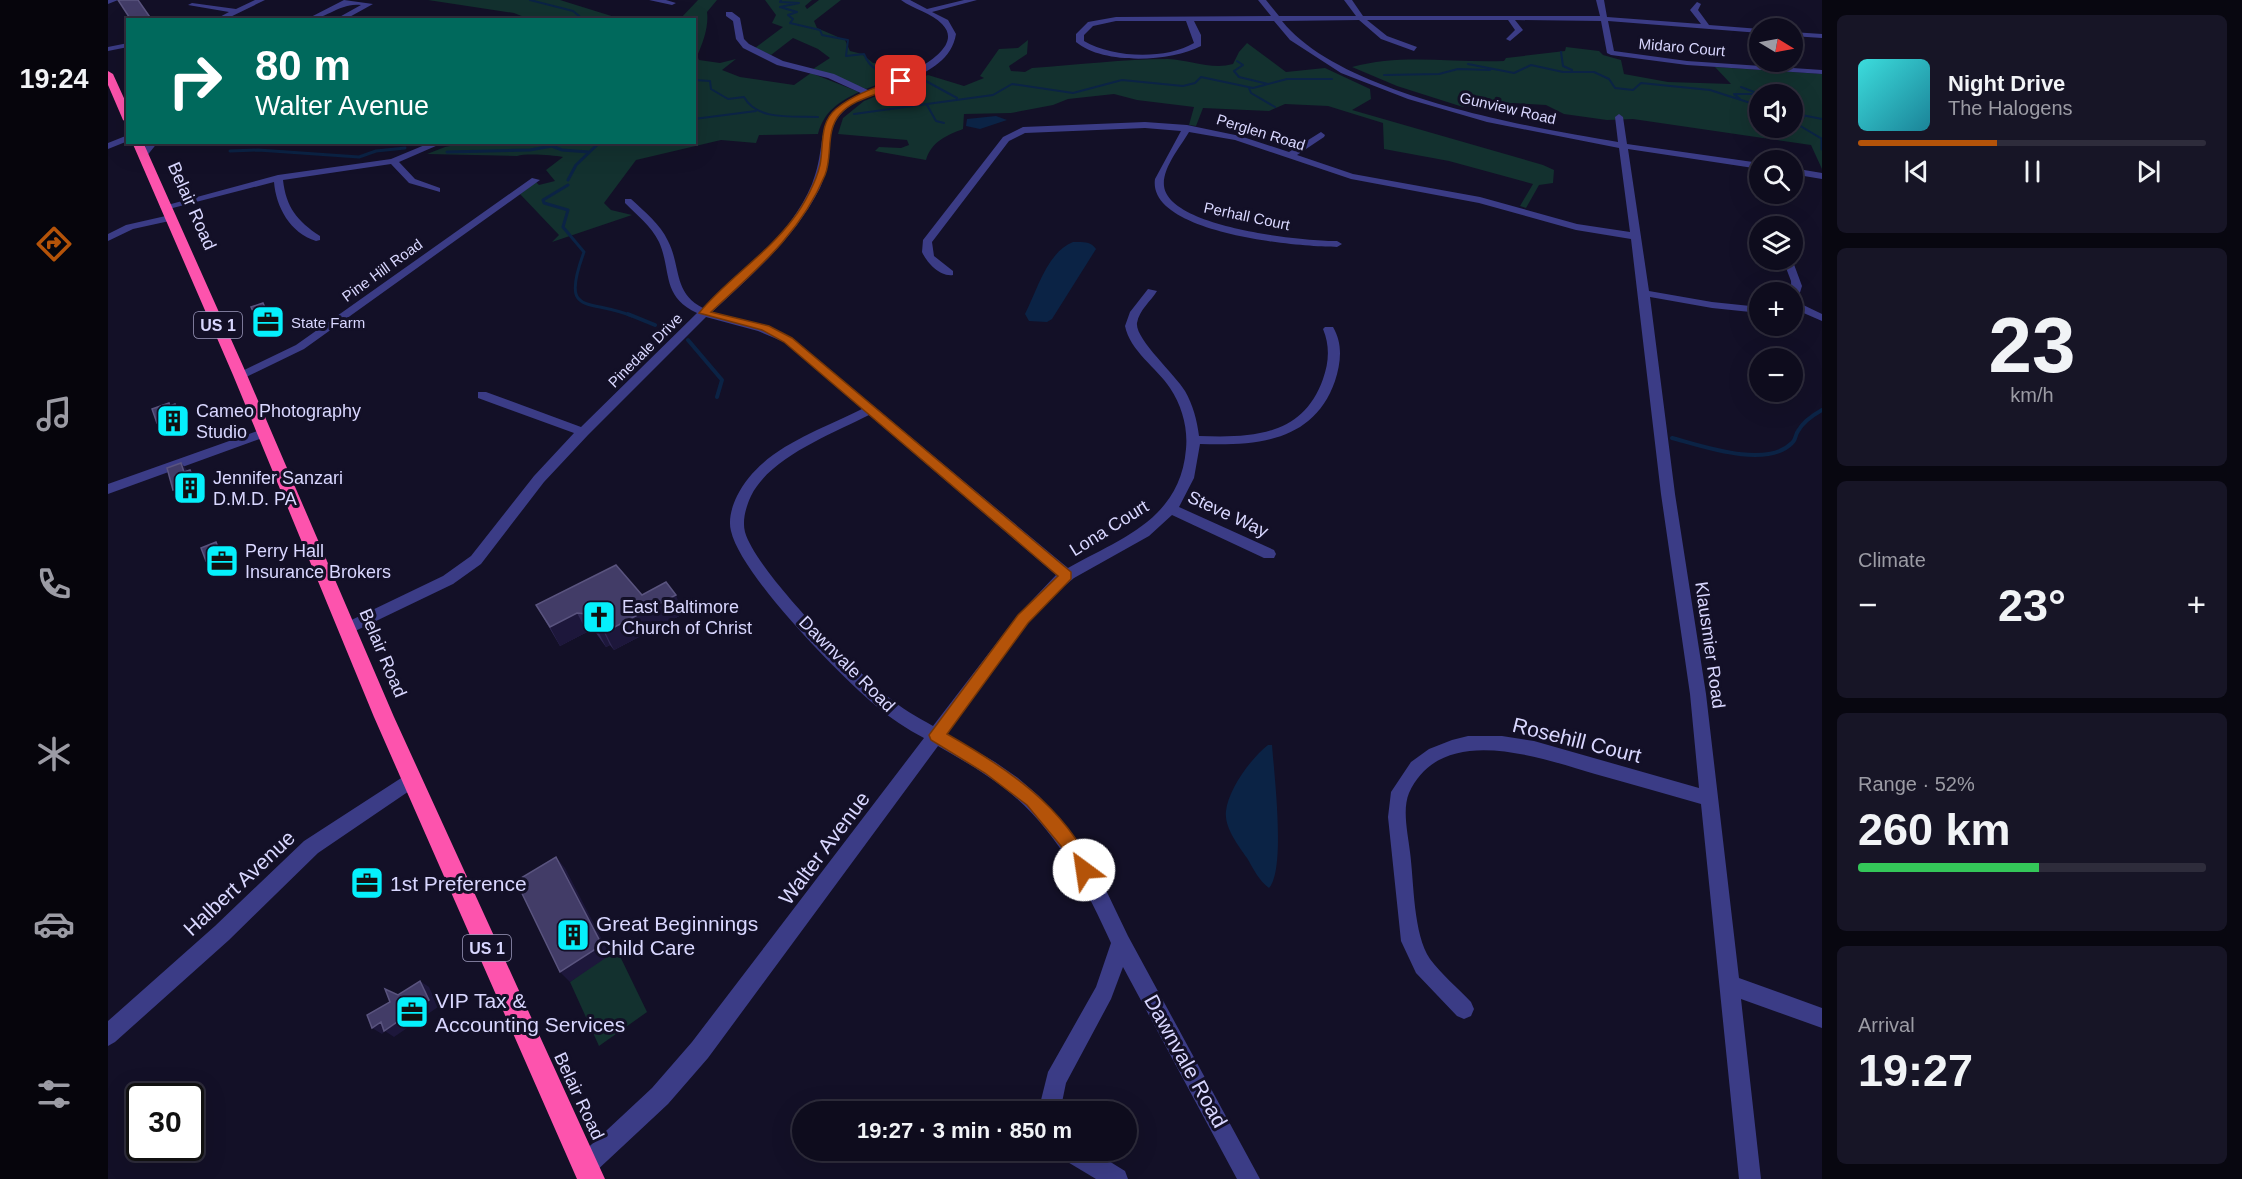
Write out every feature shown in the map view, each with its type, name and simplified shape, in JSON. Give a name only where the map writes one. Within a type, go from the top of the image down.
[{"type":"highway","points":[[108,74],[126,115]]},
{"type":"highway","name":"Belair Road","points":[[139,144],[167,213],[240,375],[346,629],[588,1173]]},
{"type":"street","points":[[108,2],[114,0]]},
{"type":"street","points":[[221,18],[261,0]]},
{"type":"street","points":[[653,0],[672,3]]},
{"type":"street","name":"Pinedale Drive","points":[[346,629],[448,580],[476,560],[539,480],[583,432],[774,248],[799,217],[824,164],[829,124],[845,105],[926,69],[950,46],[952,34],[948,25],[905,0]]},
{"type":"street","points":[[927,11],[973,0]]},
{"type":"street","name":"Gunview Road","points":[[1262,0],[1272,19],[1288,35],[1322,58],[1394,91],[1513,126],[1749,164]]},
{"type":"street","points":[[1348,0],[1362,18],[1383,38],[1414,49]]},
{"type":"street","points":[[1600,0],[1605,20]]},
{"type":"street","points":[[312,18],[348,1],[369,4],[341,18]]},
{"type":"street","points":[[1697,4],[1694,10],[1708,28]]},
{"type":"street","points":[[192,5],[237,11]]},
{"type":"street","points":[[729,15],[737,20],[740,39],[746,46],[780,63],[823,74],[868,93]]},
{"type":"street","points":[[1189,19],[1197,35],[1197,44],[1180,52],[1107,53],[1089,48],[1080,42],[1083,30],[1097,21],[1189,19],[1510,17],[1605,20],[1749,30]]},
{"type":"street","points":[[1510,17],[1519,30],[1510,39]]},
{"type":"street","name":"Midaro Court","points":[[1605,20],[1611,53],[1687,63],[1822,72]]},
{"type":"street","points":[[1803,35],[1822,36]]},
{"type":"street","points":[[108,49],[126,45]]},
{"type":"street","name":"Klausmier Road","points":[[1618,117],[1644,292],[1668,494],[1698,694],[1750,1179]]},
{"type":"street","name":"Perglen Road","points":[[950,273],[932,260],[925,245],[1006,139],[1017,132],[1040,129],[1135,125],[1187,128],[1237,138],[1372,181],[1480,200],[1557,222],[1634,236]]},
{"type":"street","name":"Perhall Court","points":[[1187,128],[1163,174],[1159,187],[1162,196],[1177,211],[1198,222],[1247,233],[1307,244],[1337,244]]},
{"type":"street","points":[[1290,156],[1321,135]]},
{"type":"street","points":[[108,146],[126,139]]},
{"type":"street","points":[[143,155],[152,144]]},
{"type":"street","points":[[108,238],[167,213],[278,178],[393,161],[436,144]]},
{"type":"street","points":[[393,161],[412,181],[437,190]]},
{"type":"street","points":[[1803,173],[1822,176]]},
{"type":"street","points":[[278,178],[283,208],[293,221],[316,238]]},
{"type":"street","name":"Pine Hill Road","points":[[240,375],[300,347],[535,180]]},
{"type":"street","points":[[628,201],[652,225],[661,238],[674,285],[684,300],[704,313],[765,328],[776,333],[1066,575]]},
{"type":"street","name":"Lona Court","points":[[1066,575],[1137,536],[1171,509],[1186,480],[1195,440],[1192,417],[1180,391],[1132,334],[1132,319],[1152,291]]},
{"type":"street","points":[[1644,292],[1712,305],[1749,309]]},
{"type":"street","points":[[1803,308],[1822,318]]},
{"type":"street","points":[[1195,440],[1238,442],[1265,437],[1293,426],[1314,412],[1327,390],[1335,358],[1336,346],[1329,329]]},
{"type":"street","points":[[482,395],[583,432]]},
{"type":"street","name":"Dawnvale Road","points":[[870,410],[770,464],[757,476],[743,499],[737,530],[741,543],[756,567],[865,687],[897,715],[991,768],[1032,800],[1067,841],[1249,1179]]},
{"type":"street","points":[[108,489],[263,433]]},
{"type":"street","name":"Steve Way","points":[[1171,509],[1269,554]]},
{"type":"street","name":"Walter Avenue","points":[[588,1173],[700,1050],[1023,619],[1066,575]]},
{"type":"street","name":"Rosehill Court","points":[[1464,1009],[1423,966],[1411,941],[1397,817],[1400,792],[1417,767],[1435,754],[1452,747],[1468,743],[1502,743],[1534,749],[1710,799]]},
{"type":"street","name":"Halbert Avenue","points":[[108,1035],[222,933],[311,847],[412,779]]},
{"type":"street","points":[[1051,1101],[1056,1080],[1104,992],[1121,943]]},
{"type":"street","points":[[1729,985],[1822,1018]]},
{"type":"street","points":[[1087,1161],[1117,1179]]},
{"type":"green space","points":[[428,0],[560,0],[618,18],[526,18],[514,13]]},
{"type":"green space","points":[[698,0],[717,0],[707,12],[705,34],[697,56],[699,60],[720,63],[736,59],[722,70],[740,77],[794,85],[811,73],[859,92],[828,113],[818,134],[759,135],[756,143],[721,140],[636,160],[604,203],[611,210],[632,215],[552,242],[559,235],[520,194],[536,182],[539,185],[555,181],[546,170],[563,157],[533,154],[517,156],[427,154],[460,144],[696,144],[696,18],[681,18]]},
{"type":"green space","points":[[765,0],[812,0],[805,6],[807,9],[819,0],[841,0],[814,21],[817,28],[845,40],[850,51],[862,54],[873,63],[892,64],[909,72],[866,89],[813,69],[830,58],[818,49],[793,38],[771,55],[755,48],[783,27],[772,23],[776,15]]},
{"type":"green space","points":[[1028,40],[1027,54],[1009,66],[1011,71],[1025,72],[1032,68],[1151,59],[1225,66],[1233,64],[1247,43],[1286,72],[1325,68],[1370,89],[1371,99],[1352,110],[1543,165],[1554,170],[1553,183],[1539,185],[1526,208],[1520,206],[1533,184],[1449,161],[1384,149],[1383,123],[1328,106],[1285,104],[1269,111],[1203,108],[1196,126],[1189,125],[1194,107],[1137,100],[1114,94],[1068,99],[1053,105],[1011,113],[964,114],[963,129],[936,144],[926,160],[875,151],[879,147],[901,148],[909,145],[907,140],[838,134],[843,118],[864,101],[928,75],[964,86],[984,78],[980,76],[999,49],[1018,48]]},
{"type":"green space","points":[[1566,47],[1599,51],[1603,55],[1621,60],[1624,74],[1668,82],[1731,84],[1715,67],[1749,69],[1749,72],[1822,74],[1822,169],[1811,145],[1763,138],[1803,138],[1803,84],[1749,84],[1749,136],[1633,119],[1607,120],[1564,114],[1546,105],[1513,103],[1463,107],[1397,86],[1352,67],[1389,60],[1504,61],[1506,58],[1565,51]]},
{"type":"green space","points":[[616,948],[647,1012],[599,1046],[570,982]]},
{"type":"water","points":[[996,116],[1007,120],[980,129],[966,126],[967,119]]},
{"type":"water","points":[[1073,242],[1089,243],[1096,249],[1052,319],[1047,322],[1029,321],[1025,314],[1044,273],[1056,254]]},
{"type":"water","points":[[1268,745],[1272,745],[1278,842],[1274,878],[1269,888],[1259,878],[1236,842],[1226,817],[1228,803],[1236,784],[1248,766]]},
{"type":"building","points":[[118,0],[138,0],[151,18],[130,18]]},
{"type":"building","points":[[263,303],[269,316],[257,320],[251,307]]},
{"type":"building","points":[[169,403],[170,406],[175,404],[179,416],[157,423],[152,409]]},
{"type":"building","points":[[181,463],[184,472],[190,470],[195,482],[173,490],[167,468]]},
{"type":"building","points":[[216,542],[221,555],[206,561],[201,548]]},
{"type":"building","points":[[616,565],[642,595],[666,582],[676,595],[605,632],[601,626],[597,629],[587,614],[577,613],[550,627],[536,605]]},
{"type":"building","name":"Great Beginnings Child Care","points":[[556,857],[602,945],[560,972],[516,881]]},
{"type":"building","points":[[420,981],[429,1000],[384,1031],[381,1022],[372,1028],[367,1015],[390,1002],[385,989],[398,995]]},
{"type":"waterway","points":[[530,0],[573,11],[582,18]]},
{"type":"waterway","points":[[781,0],[780,2],[799,3],[780,7],[797,12],[788,15],[793,19],[790,23],[820,30],[822,35],[848,40],[846,56],[864,54],[876,69],[887,72],[907,72]]},
{"type":"waterway","points":[[1561,52],[1563,66],[1572,70]]},
{"type":"waterway","points":[[1237,61],[1243,65],[1234,71],[1239,77],[1268,84]]},
{"type":"waterway","points":[[1468,64],[1514,73],[1531,65],[1563,72],[1594,72],[1609,79],[1615,88],[1633,90],[1641,83],[1710,90],[1749,102]]},
{"type":"waterway","points":[[1384,75],[1439,74],[1458,69],[1490,70]]},
{"type":"waterway","points":[[854,114],[993,95],[1012,84],[1073,93],[1122,80],[1183,86],[1195,83],[1201,77],[1253,88],[1287,79],[1332,79]]},
{"type":"waterway","points":[[696,80],[710,81],[711,89],[728,99],[744,97],[750,105],[767,114],[787,117],[818,117]]},
{"type":"waterway","points":[[924,80],[957,98]]},
{"type":"waterway","points":[[1740,99],[1734,94],[1759,94],[1741,87]]},
{"type":"waterway","points":[[1249,88],[1251,93],[1275,107]]},
{"type":"waterway","points":[[927,105],[936,121],[944,123]]},
{"type":"waterway","points":[[696,119],[756,111]]},
{"type":"waterway","points":[[1803,115],[1822,119]]},
{"type":"waterway","points":[[1804,117],[1797,124],[1822,139]]},
{"type":"waterway","points":[[1822,140],[1822,149]]},
{"type":"waterway","points":[[568,180],[576,165],[598,144]]},
{"type":"waterway","points":[[447,152],[530,150],[552,146],[562,150],[589,152]]},
{"type":"waterway","points":[[230,151],[258,150],[359,157],[376,151],[405,148]]},
{"type":"waterway","points":[[568,185],[543,200],[544,203],[568,210],[563,227],[584,252],[577,273],[575,287],[577,296],[582,302],[632,316]]},
{"type":"waterway","points":[[628,314],[655,325]]},
{"type":"waterway","points":[[688,340],[722,380],[717,397]]},
{"type":"waterway","points":[[1672,438],[1716,450],[1751,455],[1766,454],[1781,451],[1792,443],[1803,425],[1822,410]]},
{"type":"place","name":"State Farm","points":[[268,322]]},
{"type":"place","name":"Cameo Photography Studio","points":[[173,421]]},
{"type":"place","name":"Jennifer Sanzari D.M.D. PA","points":[[190,488]]},
{"type":"place","name":"Perry Hall Insurance Brokers","points":[[222,561]]},
{"type":"place","name":"East Baltimore Church of Christ","points":[[599,617]]},
{"type":"place","name":"1st Preference","points":[[367,883]]},
{"type":"place","name":"Great Beginnings Child Care","points":[[573,935]]},
{"type":"place","name":"VIP Tax & Accounting Services","points":[[412,1012]]},
{"type":"route","points":[[901,81],[868,93],[838,111],[827,128],[824,164],[820,175],[799,217],[774,248],[704,313],[765,328],[788,340],[1066,575],[1023,619],[936,735],[991,768],[1032,800],[1067,841],[1084,870]]}]
